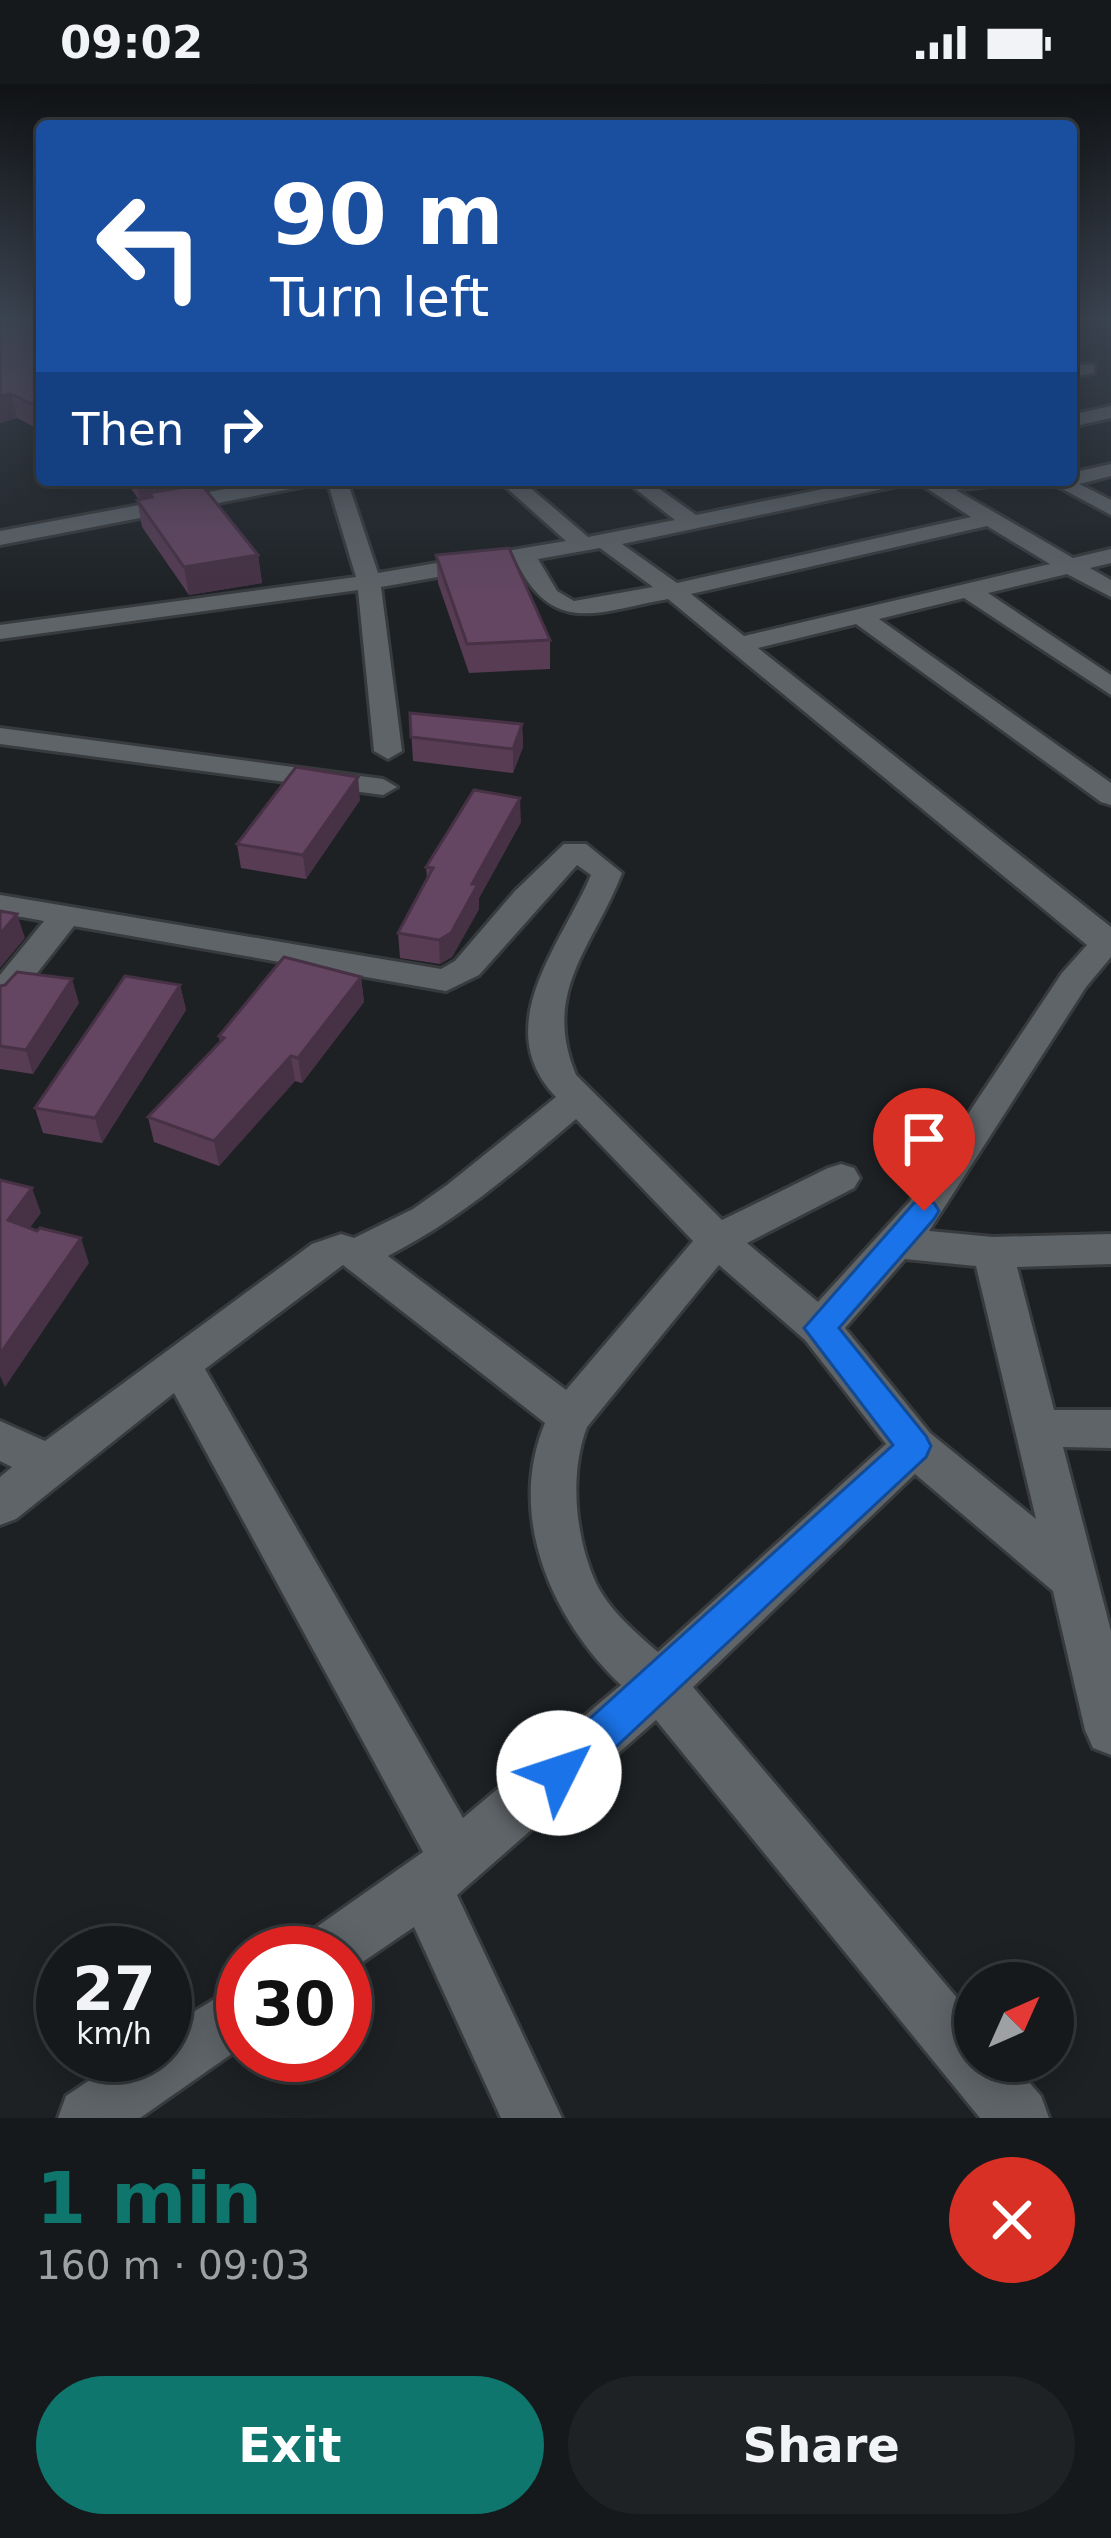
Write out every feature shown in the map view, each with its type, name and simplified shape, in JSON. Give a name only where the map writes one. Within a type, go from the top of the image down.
[{"type":"street","points":[[1077,477],[1111,470]]},
{"type":"street","points":[[0,538],[274,486]]},
{"type":"street","points":[[339,486],[369,582],[388,751]]},
{"type":"street","points":[[516,486],[594,543],[673,592],[1108,940],[1074,980],[924,1211],[820,1328]]},
{"type":"street","points":[[642,486],[693,523]]},
{"type":"street","points":[[782,486],[803,500]]},
{"type":"street","points":[[0,632],[369,582],[594,543],[869,486]]},
{"type":"street","points":[[937,486],[1111,590]]},
{"type":"street","points":[[1074,486],[1111,509]]},
{"type":"street","points":[[524,555],[550,602],[574,608],[673,592],[993,518]]},
{"type":"street","points":[[739,646],[1111,556]]},
{"type":"street","points":[[970,592],[1111,687]]},
{"type":"street","points":[[860,616],[1111,796]]},
{"type":"street","points":[[0,736],[383,788]]},
{"type":"street","points":[[0,904],[446,980],[467,968],[526,898],[575,850],[608,873],[548,991],[542,1032],[561,1081],[717,1240],[820,1328],[914,1446],[1074,1579]]},
{"type":"street","points":[[0,997],[67,914]]},
{"type":"street","points":[[357,1254],[427,1219],[461,1195],[578,1098]]},
{"type":"street","points":[[841,1178],[717,1240],[568,1418],[550,1479],[554,1516],[576,1594],[614,1646],[659,1685],[1019,2118]]},
{"type":"street","points":[[896,1244],[993,1252],[1111,1250]]},
{"type":"street","points":[[0,1505],[48,1463],[326,1255],[341,1249],[357,1254],[568,1418]]},
{"type":"street","points":[[993,1252],[1074,1579],[1101,1654],[1111,1730]]},
{"type":"street","points":[[180,1364],[441,1874],[532,2118]]},
{"type":"street","points":[[1036,1428],[1111,1429]]},
{"type":"street","points":[[0,1440],[48,1463]]},
{"type":"street","points":[[367,1926],[441,1874],[659,1685],[914,1446]]},
{"type":"street","points":[[88,2118],[216,2030]]},
{"type":"building","points":[[203,486],[258,555],[184,567],[137,500],[152,497],[149,493]]},
{"type":"building","points":[[509,548],[550,640],[467,644],[436,555]]},
{"type":"building","points":[[410,713],[522,724],[513,749],[411,737]]},
{"type":"building","points":[[296,767],[358,777],[303,855],[237,844]]},
{"type":"building","points":[[474,790],[520,798],[472,884],[478,884],[451,933],[439,940],[398,933],[433,868],[426,867]]},
{"type":"building","points":[[0,911],[17,914],[0,934]]},
{"type":"building","points":[[284,957],[361,977],[298,1058],[291,1056],[214,1141],[148,1117],[224,1038],[219,1036]]},
{"type":"building","points":[[17,972],[72,979],[26,1050],[0,1046],[0,986]]},
{"type":"building","points":[[125,976],[180,985],[95,1118],[35,1108]]},
{"type":"building","points":[[0,1180],[32,1188],[8,1220],[37,1231],[81,1238],[0,1354]]},
{"type":"route","points":[[559,1773],[914,1446],[820,1328],[924,1211]]}]
